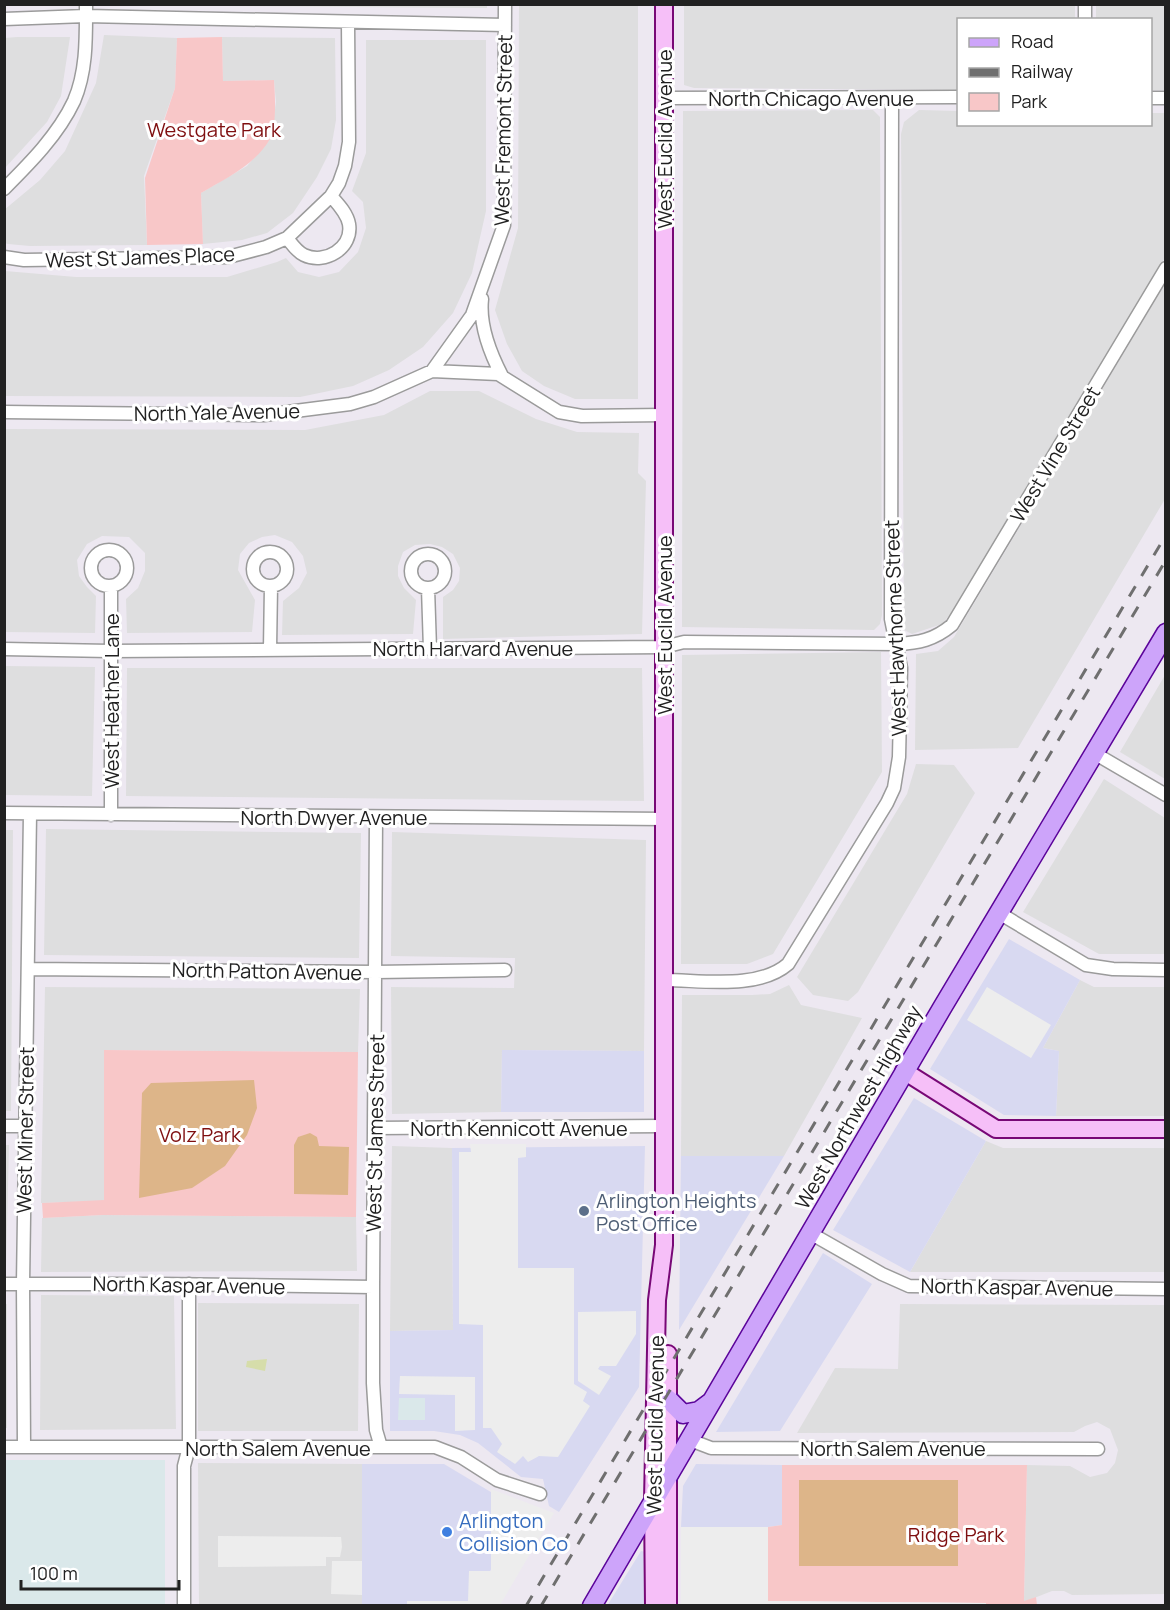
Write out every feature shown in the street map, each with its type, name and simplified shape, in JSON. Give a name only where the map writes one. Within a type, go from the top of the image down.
[{"type":"main road","name":"West Euclid Avenue","points":[[664,4],[664,1245],[669,1290],[668,1605]]},
{"type":"main road","name":"West Northwest Highway","points":[[592,1605],[904,1071],[1166,633]]},
{"type":"main road","points":[[904,1071],[996,1129],[1166,1129]]},
{"type":"main road","name":"West Euclid Avenue","points":[[654,1605],[653,1501],[657,1300],[664,1245]]},
{"type":"main road","points":[[668,1399],[683,1414],[699,1411],[713,1401]]},
{"type":"street","name":"West Fremont Street","points":[[432,371],[472,315],[504,225],[505,4]]},
{"type":"street","points":[[4,19],[86,10],[348,23],[505,25]]},
{"type":"street","points":[[4,189],[33,160],[56,131],[74,101],[82,75],[86,46],[86,10]]},
{"type":"street","name":"West St James Place","points":[[4,257],[24,260],[228,257],[287,238],[331,196],[345,166],[349,142],[348,23]]},
{"type":"street","name":"North Chicago Avenue","points":[[664,98],[957,97]]},
{"type":"street","name":"West Hawthorne Street","points":[[664,980],[752,981],[781,970],[788,964],[894,788],[899,764],[901,668],[891,619],[892,98]]},
{"type":"street","points":[[287,238],[305,256],[329,256],[341,249],[348,238],[349,224],[344,211],[331,196]]},
{"type":"street","name":"West Vine Street","points":[[939,635],[952,625],[1166,268]]},
{"type":"street","name":"West Fremont Street","points":[[483,289],[480,308],[484,332],[492,357],[502,376]]},
{"type":"street","name":"North Yale Avenue","points":[[4,412],[264,416],[350,404],[374,397],[432,371],[498,374],[559,412],[582,416],[664,415]]},
{"type":"street","points":[[270,649],[271,586]]},
{"type":"street","name":"West Heather Lane","points":[[111,587],[111,814]]},
{"type":"street","points":[[428,588],[430,649]]},
{"type":"street","name":"North Harvard Avenue","points":[[4,649],[110,651],[664,647],[684,642],[896,644],[919,643],[939,635]]},
{"type":"street","points":[[1094,753],[1166,795]]},
{"type":"street","name":"North Dwyer Avenue","points":[[4,813],[664,819]]},
{"type":"street","name":"West Miner Street","points":[[24,1447],[23,1284],[30,814]]},
{"type":"street","name":"West St James Street","points":[[376,817],[373,1383],[376,1430],[381,1447]]},
{"type":"street","points":[[999,913],[1086,965],[1113,969],[1166,970]]},
{"type":"street","name":"North Patton Avenue","points":[[28,969],[376,972],[505,970]]},
{"type":"street","points":[[4,1126],[25,1126]]},
{"type":"street","name":"North Kennicott Avenue","points":[[375,1128],[664,1126]]},
{"type":"street","name":"North Kaspar Avenue","points":[[810,1233],[882,1274],[909,1286],[1166,1289]]},
{"type":"street","name":"North Kaspar Avenue","points":[[4,1284],[373,1287]]},
{"type":"street","points":[[184,1605],[184,1466],[189,1447],[189,1284]]},
{"type":"street","name":"North Salem Avenue","points":[[690,1440],[711,1448],[1098,1449]]},
{"type":"street","name":"North Salem Avenue","points":[[4,1447],[435,1447],[461,1457],[497,1480],[540,1494]]},
{"type":"shaded area","points":[[102,4],[487,4],[487,8],[102,5]]},
{"type":"shaded area","points":[[1075,4],[1075,18],[957,18],[957,90],[694,88],[684,85],[684,5]]},
{"type":"shaded area","points":[[519,5],[638,5],[638,399],[575,399],[544,386],[522,371],[507,344],[495,310],[518,228]]},
{"type":"shaded area","points":[[1096,5],[1165,5],[1165,90],[1152,90],[1152,18],[1096,18]]},
{"type":"shaded area","points":[[104,35],[177,38],[175,88],[144,176],[147,245],[30,246],[5,243],[4,210],[40,180],[65,151],[96,83]]},
{"type":"shaded area","points":[[70,37],[61,96],[47,122],[5,168],[5,38]]},
{"type":"shaded area","points":[[222,37],[335,38],[336,120],[331,149],[317,177],[293,213],[267,233],[242,240],[203,244],[201,193],[247,166],[271,138],[276,102],[274,80],[223,81]]},
{"type":"shaded area","points":[[366,40],[486,40],[486,211],[472,273],[453,313],[423,347],[389,370],[353,386],[300,397],[5,396],[5,271],[76,277],[227,277],[286,258],[298,272],[319,277],[339,272],[358,252],[366,228],[363,202],[352,191],[366,153]]},
{"type":"shaded area","points":[[873,110],[880,117],[882,615],[880,624],[874,630],[682,627],[683,111]]},
{"type":"shaded area","points":[[919,110],[957,111],[957,126],[1152,126],[1152,113],[1165,113],[1166,256],[953,611],[942,624],[912,634],[904,630],[901,134],[904,122]]},
{"type":"shaded area","points":[[1165,284],[1165,499],[1018,748],[915,750],[916,654],[938,651],[954,637]]},
{"type":"shaded area","points":[[430,391],[479,391],[536,419],[577,432],[639,433],[638,473],[646,481],[642,634],[443,639],[443,597],[453,590],[459,581],[460,568],[453,554],[442,547],[430,544],[415,545],[403,552],[398,566],[398,576],[404,588],[416,600],[413,634],[282,635],[283,601],[299,588],[307,573],[303,556],[292,542],[275,535],[262,537],[249,543],[240,554],[238,570],[255,600],[252,632],[127,633],[126,599],[138,588],[145,571],[145,553],[129,537],[102,536],[87,544],[77,560],[79,576],[96,596],[95,633],[5,632],[5,429],[305,430],[384,415]]},
{"type":"shaded area","points":[[881,652],[882,772],[773,954],[747,964],[681,964],[682,655]]},
{"type":"shaded area","points":[[5,666],[95,667],[92,796],[5,795]]},
{"type":"shaded area","points":[[127,668],[642,668],[644,801],[126,796]]},
{"type":"shaded area","points":[[1165,675],[1166,779],[1120,752]]},
{"type":"shaded area","points":[[916,764],[954,765],[975,793],[858,992],[848,1001],[813,995],[797,977],[907,794]]},
{"type":"shaded area","points":[[1104,779],[1165,818],[1165,954],[1099,954],[1023,912]]},
{"type":"shaded area","points":[[46,829],[361,833],[359,958],[44,955]]},
{"type":"shaded area","points":[[5,830],[13,830],[11,1111],[4,1111]]},
{"type":"shaded area","points":[[392,832],[646,840],[644,1051],[502,1050],[501,1112],[392,1114],[391,987],[514,988],[515,958],[391,956]]},
{"type":"shaded area","points":[[1009,939],[1080,980],[1043,1048],[1059,1051],[1056,1116],[1004,1115],[930,1069]]},
{"type":"shaded area","points":[[1080,980],[1094,987],[1165,987],[1165,1116],[1056,1116],[1059,1051],[1043,1048]]},
{"type":"shaded area","points":[[789,985],[801,1005],[862,1018],[784,1156],[681,1156],[682,995],[770,994]]},
{"type":"shaded area","points":[[45,987],[360,989],[358,1052],[104,1050],[104,1201],[41,1203]]},
{"type":"shaded area","points":[[987,987],[1051,1025],[1031,1058],[967,1020]]},
{"type":"shaded area","points":[[502,1050],[644,1051],[644,1112],[501,1112]]},
{"type":"shaded area","points":[[914,1098],[986,1141],[910,1272],[833,1230]]},
{"type":"shaded area","points":[[986,1141],[1003,1148],[1165,1148],[1165,1272],[910,1272]]},
{"type":"shaded area","points":[[470,1144],[526,1144],[526,1157],[518,1158],[518,1268],[574,1268],[574,1384],[587,1392],[583,1401],[590,1406],[558,1457],[539,1456],[528,1462],[523,1456],[515,1464],[497,1452],[502,1444],[491,1428],[483,1428],[483,1325],[459,1324],[459,1152],[471,1152]]},
{"type":"shaded area","points":[[4,1145],[9,1145],[6,1268],[4,1268]]},
{"type":"shaded area","points":[[392,1146],[452,1148],[453,1330],[390,1331]]},
{"type":"shaded area","points":[[645,1146],[639,1387],[559,1512],[549,1506],[543,1479],[521,1477],[478,1443],[460,1435],[434,1431],[390,1431],[390,1331],[453,1330],[452,1148]]},
{"type":"shaded area","points":[[681,1156],[784,1156],[679,1330]]},
{"type":"shaded area","points":[[103,1215],[356,1217],[357,1271],[41,1272],[42,1218]]},
{"type":"shaded area","points":[[823,1253],[872,1284],[780,1431],[716,1432]]},
{"type":"shaded area","points":[[41,1295],[174,1296],[176,1429],[40,1430]]},
{"type":"shaded area","points":[[198,1303],[359,1304],[358,1431],[198,1431]]},
{"type":"shaded area","points":[[4,1304],[7,1304],[7,1428],[4,1428]]},
{"type":"shaded area","points":[[900,1304],[1165,1305],[1165,1594],[1072,1595],[1064,1591],[1052,1591],[1024,1602],[1027,1465],[1070,1466],[1090,1477],[1107,1473],[1115,1463],[1118,1450],[1110,1429],[1097,1422],[1074,1432],[797,1433],[835,1368],[898,1369]]},
{"type":"shaded area","points":[[636,1311],[636,1334],[616,1366],[600,1366],[598,1369],[611,1376],[599,1395],[578,1381],[578,1312]]},
{"type":"shaded area","points":[[267,1359],[265,1371],[246,1367],[247,1361]]},
{"type":"shaded area","points":[[400,1376],[475,1377],[475,1430],[455,1431],[455,1395],[399,1394]]},
{"type":"shaded area","points":[[399,1398],[425,1398],[425,1420],[398,1420]]},
{"type":"shaded area","points":[[5,1460],[165,1460],[165,1605],[5,1605]]},
{"type":"shaded area","points":[[198,1463],[362,1464],[362,1605],[199,1605]]},
{"type":"shaded area","points":[[362,1464],[444,1464],[521,1510],[473,1605],[362,1605]]},
{"type":"shaded area","points":[[696,1464],[782,1465],[782,1525],[681,1527],[683,1486]]},
{"type":"shaded area","points":[[491,1489],[554,1513],[500,1605],[407,1605],[407,1601],[468,1601],[469,1571],[491,1571]]},
{"type":"shaded area","points":[[681,1527],[768,1527],[768,1601],[986,1603],[986,1605],[681,1605]]},
{"type":"shaded area","points":[[218,1536],[341,1537],[342,1547],[340,1557],[326,1557],[326,1566],[218,1567]]},
{"type":"shaded area","points":[[641,1551],[646,1552],[646,1605],[607,1606]]},
{"type":"shaded area","points":[[332,1561],[362,1561],[362,1595],[331,1594]]},
{"type":"green space","name":"Westgate Park","points":[[222,37],[223,81],[274,80],[274,126],[270,139],[248,164],[201,193],[203,244],[147,245],[145,178],[175,88],[177,38]]},
{"type":"green space","name":"Volz Park","points":[[104,1050],[358,1052],[356,1217],[103,1215],[43,1218],[42,1203],[104,1200]]},
{"type":"green space","points":[[254,1080],[257,1108],[247,1135],[225,1166],[192,1188],[139,1198],[142,1093],[151,1083]]},
{"type":"green space","points":[[310,1133],[317,1137],[319,1146],[349,1147],[348,1195],[294,1194],[294,1145],[298,1137]]},
{"type":"green space","name":"Ridge Park","points":[[782,1465],[1027,1465],[1024,1601],[1036,1597],[1037,1605],[768,1601],[768,1527],[782,1525]]},
{"type":"green space","points":[[799,1480],[958,1480],[958,1566],[799,1566]]},
{"type":"railway","points":[[526,1606],[1166,535]]},
{"type":"railway","points":[[541,1606],[1166,560]]},
{"type":"place","name":"Arlington Heights Post Office","points":[[584,1211]]},
{"type":"place","name":"Arlington Collision Co","points":[[447,1532]]}]
